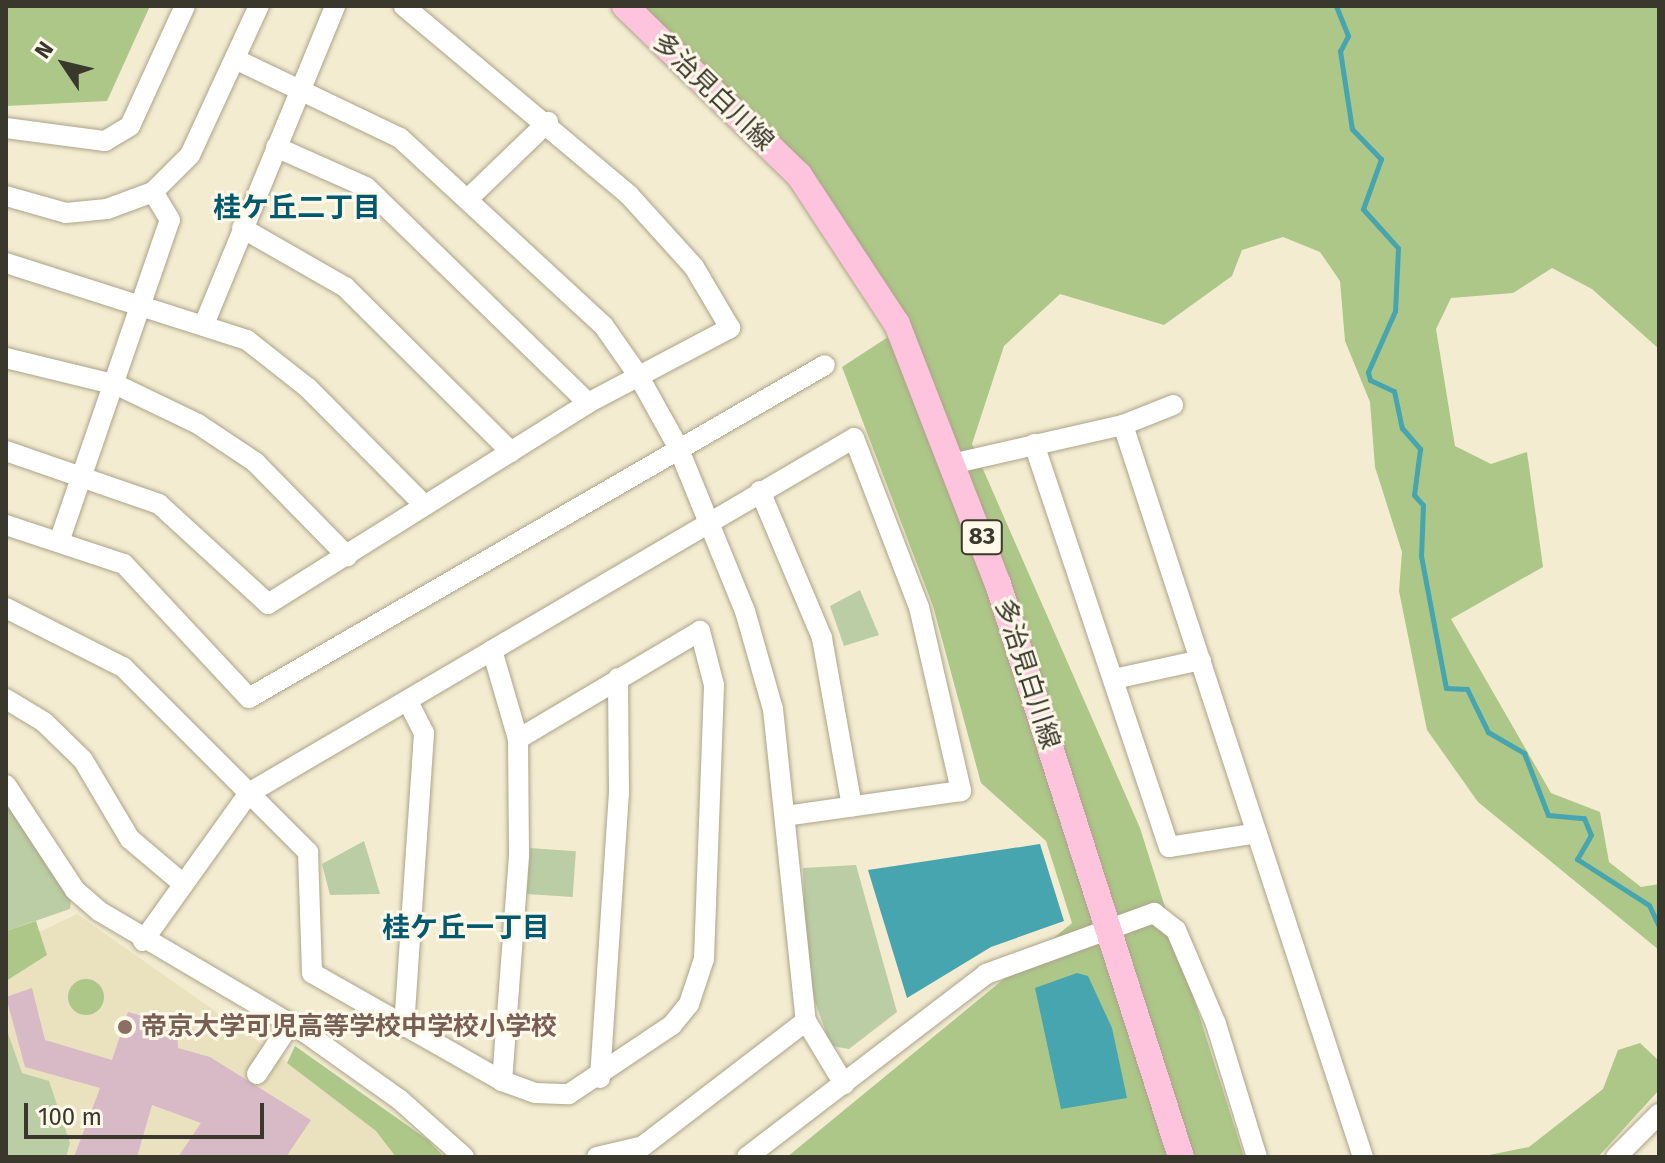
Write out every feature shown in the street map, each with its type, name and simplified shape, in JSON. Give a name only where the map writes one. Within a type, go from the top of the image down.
[{"type":"main road","name":"多治見白川線","points":[[625,6],[799,175],[857,255],[897,324],[956,463],[1181,1157]]},
{"type":"street","points":[[6,128],[105,141],[130,126],[185,6]]},
{"type":"street","points":[[6,196],[66,213],[107,209],[153,192],[190,155],[259,6]]},
{"type":"street","points":[[205,322],[335,6]]},
{"type":"street","points":[[6,451],[81,471],[159,504],[268,604],[588,403],[730,328],[694,267],[548,122],[404,6]]},
{"type":"street","points":[[235,59],[400,138],[471,196],[603,325],[638,375],[678,447],[745,611],[773,709],[806,1021],[844,1084]]},
{"type":"street","points":[[471,196],[548,122]]},
{"type":"street","points":[[276,147],[366,187],[588,403]]},
{"type":"street","points":[[60,539],[81,471],[117,385],[140,301],[170,220],[153,192]]},
{"type":"street","points":[[242,228],[345,287],[511,452]]},
{"type":"street","points":[[6,263],[140,301],[205,322],[247,340],[304,385],[424,505]]},
{"type":"street","points":[[6,358],[117,385],[255,462],[347,556]]},
{"type":"street","points":[[6,525],[60,539],[124,564],[249,698],[678,447],[825,365]]},
{"type":"street","points":[[956,463],[1123,425],[1173,405]]},
{"type":"street","points":[[1123,425],[1363,1157]]},
{"type":"street","points":[[143,941],[249,793],[409,704],[492,650],[708,520],[854,438],[919,607],[961,791],[786,816]]},
{"type":"street","points":[[1034,444],[1169,847],[1257,833]]},
{"type":"street","points":[[760,491],[822,638],[852,806]]},
{"type":"street","points":[[6,608],[123,667],[314,863],[312,973],[502,1081],[535,1093],[569,1094],[600,1078],[672,1025],[689,1004],[704,959],[714,685],[700,631],[518,739]]},
{"type":"street","points":[[492,650],[518,739],[519,856],[502,1081]]},
{"type":"street","points":[[1114,679],[1201,660]]},
{"type":"street","points":[[600,1078],[619,794],[618,678]]},
{"type":"street","points":[[6,699],[44,722],[83,760],[130,839],[182,883]]},
{"type":"street","points":[[404,1027],[424,733],[409,704]]},
{"type":"street","points":[[6,785],[75,890],[143,941],[290,1024],[399,1099],[464,1157]]},
{"type":"street","points":[[747,1157],[986,974],[1154,913],[1176,930],[1216,1024],[1257,1157]]},
{"type":"street","points":[[597,1157],[643,1146],[806,1021]]},
{"type":"street","points":[[257,1074],[290,1024]]},
{"type":"street","points":[[1616,1157],[1659,1114]]},
{"type":"shaded area","name":"帝京大学可児高等学校中学校小学校","points":[[77,914],[397,1139],[409,1157],[6,1157],[6,948]]},
{"type":"green space","points":[[6,6],[150,6],[107,101],[6,106]]},
{"type":"green space","points":[[642,6],[1659,6],[1659,349],[1592,289],[1552,268],[1513,293],[1451,298],[1436,329],[1455,446],[1491,464],[1527,452],[1543,567],[1451,619],[1551,793],[1600,812],[1609,862],[1641,887],[1659,884],[1659,950],[1478,802],[1427,730],[1399,591],[1402,552],[1375,467],[1370,402],[1345,341],[1340,281],[1320,252],[1283,237],[1242,250],[1232,276],[1164,325],[1060,294],[1004,346],[972,444],[1140,828],[1244,1157],[787,1157],[1072,923],[1046,841],[981,783],[933,606],[842,367],[908,324],[805,167]]},
{"type":"green space","points":[[860,590],[879,635],[844,646],[830,606]]},
{"type":"green space","points":[[6,801],[71,900],[70,909],[6,931]]},
{"type":"green space","points":[[364,841],[380,894],[330,895],[322,864]]},
{"type":"green space","points":[[530,848],[576,851],[573,897],[527,894]]},
{"type":"green space","points":[[856,865],[897,1012],[849,1049],[831,1046],[806,977],[803,868]]},
{"type":"green space","points":[[36,921],[47,955],[6,981],[6,931]]},
{"type":"green space","points":[[86,979],[98,985],[104,997],[98,1009],[86,1015],[74,1009],[68,997],[74,985]]},
{"type":"green space","points":[[6,1028],[22,1073],[49,1081],[70,1143],[66,1157],[6,1157]]},
{"type":"green space","points":[[1640,1043],[1659,1061],[1659,1090],[1598,1157],[1479,1157],[1529,1147],[1603,1089],[1618,1050]]},
{"type":"green space","points":[[295,1046],[428,1140],[444,1157],[396,1157],[376,1131],[287,1063]]},
{"type":"water","points":[[1040,844],[1064,921],[991,947],[907,998],[868,870]]},
{"type":"water","points":[[1077,973],[1088,976],[1112,1028],[1127,1098],[1061,1109],[1035,988]]},
{"type":"building","points":[[32,988],[45,1040],[112,1060],[128,1012],[177,1026],[178,1048],[210,1057],[311,1120],[286,1157],[178,1157],[201,1123],[152,1105],[137,1157],[74,1157],[100,1088],[25,1067],[6,997]]},
{"type":"waterway","points":[[1336,6],[1348,36],[1340,51],[1352,129],[1381,159],[1363,209],[1398,248],[1395,311],[1368,372],[1370,380],[1394,391],[1402,428],[1420,449],[1414,495],[1423,505],[1421,556],[1446,688],[1467,689],[1488,732],[1524,753],[1548,815],[1584,818],[1591,835],[1577,859],[1649,905],[1659,926]]},
{"type":"place","name":"帝京大学可児高等学校中学校小学校","points":[[125,1027]]},
{"type":"district","name":"桂ケ丘二丁目","points":[[297,208]]},
{"type":"district","name":"桂ケ丘一丁目","points":[[466,928]]}]
